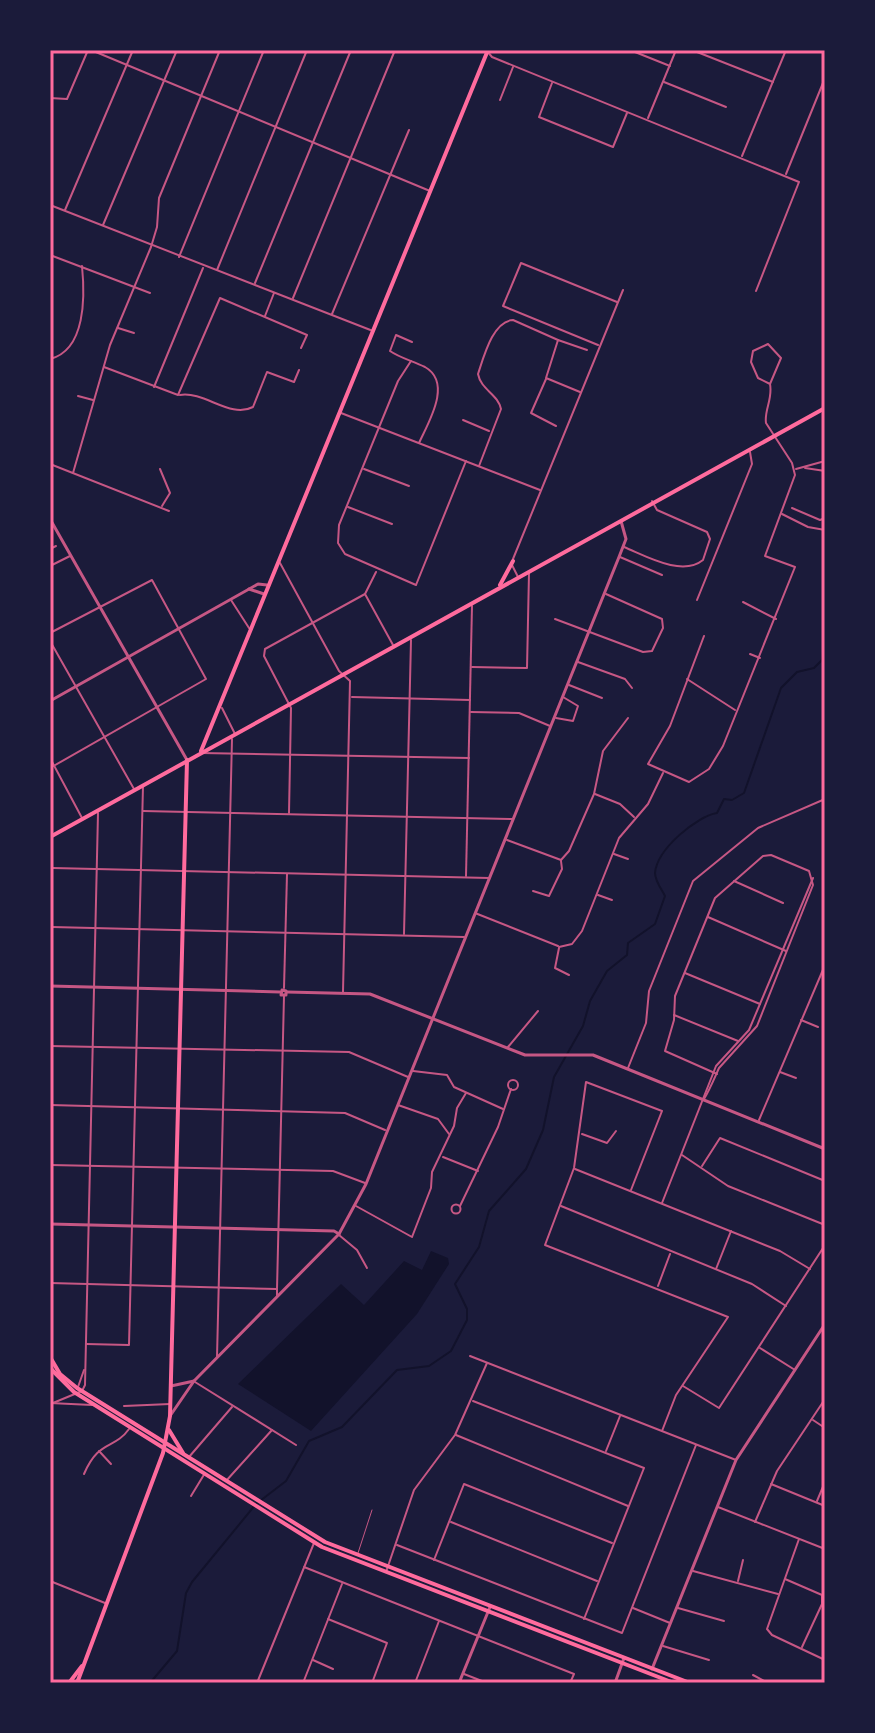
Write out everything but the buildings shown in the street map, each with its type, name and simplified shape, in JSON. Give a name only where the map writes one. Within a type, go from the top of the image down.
[{"type":"main road","points":[[200,753],[487,50]]},
{"type":"main road","points":[[50,837],[652,501],[825,408]]},
{"type":"main road","points":[[499,587],[513,561]]},
{"type":"main road","points":[[77,1683],[169,1430],[187,760]]},
{"type":"main road","points":[[50,978],[51,866]]},
{"type":"main road","points":[[50,1363],[95,1405],[186,1456],[206,1472]]},
{"type":"main road","points":[[78,1390],[316,1540],[489,1610],[690,1683]]},
{"type":"main road","points":[[169,1430],[186,1456]]},
{"type":"main road","points":[[316,1540],[387,1570]]},
{"type":"main road","points":[[69,1683],[85,1661]]},
{"type":"main road","points":[[651,1671],[674,1683]]},
{"type":"street","points":[[50,98],[67,99],[89,50],[431,191]]},
{"type":"street","points":[[65,211],[133,50]]},
{"type":"street","points":[[103,226],[177,50]]},
{"type":"street","points":[[73,473],[117,327],[151,247],[157,227],[159,198],[220,50]]},
{"type":"street","points":[[178,258],[264,50]]},
{"type":"street","points":[[217,270],[307,50]]},
{"type":"street","points":[[255,284],[351,50]]},
{"type":"street","points":[[293,299],[395,50]]},
{"type":"street","points":[[487,50],[514,66],[799,182],[756,291]]},
{"type":"street","points":[[631,50],[670,66]]},
{"type":"street","points":[[648,119],[676,50]]},
{"type":"street","points":[[692,50],[773,82]]},
{"type":"street","points":[[742,158],[786,50]]},
{"type":"street","points":[[500,100],[514,66]]},
{"type":"street","points":[[786,175],[825,78]]},
{"type":"street","points":[[663,81],[726,107]]},
{"type":"street","points":[[553,82],[539,117],[613,147],[627,111]]},
{"type":"street","points":[[332,315],[409,130]]},
{"type":"street","points":[[50,205],[178,258],[275,291],[373,332]]},
{"type":"street","points":[[50,255],[150,293]]},
{"type":"street","points":[[600,346],[503,306],[521,263],[618,302]]},
{"type":"street","points":[[50,359],[62,355],[78,330],[82,266]]},
{"type":"street","points":[[153,388],[203,267]]},
{"type":"street","points":[[518,577],[513,561],[623,290]]},
{"type":"street","points":[[265,316],[275,291]]},
{"type":"street","points":[[178,395],[220,298],[307,335],[301,348]]},
{"type":"street","points":[[479,466],[491,431],[500,416],[501,405],[482,387],[478,374],[496,329],[505,320],[513,320],[587,350]]},
{"type":"street","points":[[117,327],[134,333]]},
{"type":"street","points":[[412,342],[396,335],[390,351],[430,371],[438,387],[436,402],[418,445]]},
{"type":"street","points":[[556,426],[531,413],[558,340]]},
{"type":"street","points":[[704,636],[670,726],[648,764],[689,782],[700,778],[718,757],[761,659],[795,567],[765,556],[794,481],[794,469],[765,416],[772,402],[770,384],[781,358],[768,344],[756,347],[750,357],[758,378],[770,384]]},
{"type":"street","points":[[411,361],[398,381],[347,507],[337,536],[341,549],[351,559],[416,585],[466,461]]},
{"type":"street","points":[[104,367],[171,394],[198,394],[232,409],[246,410],[253,407],[267,372],[294,382],[299,370]]},
{"type":"street","points":[[546,378],[581,392]]},
{"type":"street","points":[[78,396],[94,400]]},
{"type":"street","points":[[340,412],[541,491]]},
{"type":"street","points":[[463,420],[491,431]]},
{"type":"street","points":[[697,600],[752,464],[748,449]]},
{"type":"street","points":[[794,469],[825,461]]},
{"type":"street","points":[[50,464],[169,511]]},
{"type":"street","points":[[804,467],[811,471],[825,471]]},
{"type":"street","points":[[160,469],[170,493],[161,507]]},
{"type":"street","points":[[363,469],[409,486]]},
{"type":"street","points":[[623,547],[668,565],[693,566],[703,560],[710,539],[707,532],[657,510],[652,501]]},
{"type":"street","points":[[347,507],[392,524]]},
{"type":"street","points":[[792,508],[824,519],[820,528]]},
{"type":"street","points":[[797,520],[801,512]]},
{"type":"street","points":[[781,514],[808,527],[825,530]]},
{"type":"street","points":[[50,519],[187,760]]},
{"type":"street","points":[[170,1416],[194,1381],[339,1234],[366,1184],[623,547],[625,529],[620,520]]},
{"type":"street","points":[[50,549],[56,546]]},
{"type":"street","points":[[50,566],[70,556]]},
{"type":"street","points":[[619,557],[662,575]]},
{"type":"street","points":[[279,561],[312,622],[350,681],[343,993]]},
{"type":"street","points":[[288,814],[289,702],[264,656],[265,649],[365,594],[377,570]]},
{"type":"street","points":[[471,667],[527,668],[529,570]]},
{"type":"street","points":[[50,633],[152,580],[206,679],[50,768]]},
{"type":"street","points":[[50,701],[258,584],[268,585]]},
{"type":"street","points":[[249,589],[265,594]]},
{"type":"street","points":[[365,594],[393,646]]},
{"type":"street","points":[[555,619],[643,652],[652,651],[662,619],[605,594]]},
{"type":"street","points":[[231,600],[250,629]]},
{"type":"street","points":[[466,877],[472,602]]},
{"type":"street","points":[[743,602],[777,619]]},
{"type":"street","points":[[404,935],[411,636]]},
{"type":"street","points":[[50,641],[134,790]]},
{"type":"street","points":[[750,654],[761,659]]},
{"type":"street","points":[[577,662],[625,679],[632,688]]},
{"type":"street","points":[[686,678],[737,711]]},
{"type":"street","points":[[568,684],[602,698]]},
{"type":"street","points":[[351,697],[470,700]]},
{"type":"street","points":[[555,718],[569,722],[575,719],[578,706],[563,697]]},
{"type":"street","points":[[217,1358],[229,813],[231,756],[236,732],[219,704]]},
{"type":"street","points":[[470,712],[519,713],[551,726]]},
{"type":"street","points":[[533,891],[549,896],[562,869],[561,860],[569,851],[594,794],[603,751],[628,718]]},
{"type":"street","points":[[200,753],[231,756],[290,754],[469,758]]},
{"type":"street","points":[[50,758],[83,819]]},
{"type":"street","points":[[475,913],[559,947],[572,944],[579,936],[619,838],[648,804],[663,773]]},
{"type":"street","points":[[85,1344],[129,1345],[143,786]]},
{"type":"street","points":[[594,794],[620,804],[635,818]]},
{"type":"street","points":[[628,1069],[646,1023],[649,991],[693,881],[758,828],[825,799]]},
{"type":"street","points":[[52,1403],[78,1390],[84,1369],[97,810]]},
{"type":"street","points":[[142,811],[513,819]]},
{"type":"street","points":[[505,839],[561,860]]},
{"type":"street","points":[[613,853],[628,859]]},
{"type":"street","points":[[715,1073],[665,1051],[674,1015],[675,996],[716,895],[767,855],[806,869],[813,878]]},
{"type":"street","points":[[51,866],[490,878]]},
{"type":"street","points":[[277,1297],[287,873]]},
{"type":"street","points":[[662,1203],[720,1058],[749,1030],[813,878]]},
{"type":"street","points":[[715,1073],[754,1031],[813,878]]},
{"type":"street","points":[[734,881],[783,903]]},
{"type":"street","points":[[597,894],[612,900]]},
{"type":"street","points":[[707,916],[783,947],[786,952]]},
{"type":"street","points":[[52,927],[465,937]]},
{"type":"street","points":[[559,947],[555,968],[569,975]]},
{"type":"street","points":[[759,1122],[824,965]]},
{"type":"street","points":[[684,973],[765,1006]]},
{"type":"street","points":[[50,986],[370,994],[525,1055],[593,1055],[825,1149]]},
{"type":"street","points":[[507,1048],[538,1011]]},
{"type":"street","points":[[674,1015],[741,1045]]},
{"type":"street","points":[[800,1019],[818,1027]]},
{"type":"street","points":[[50,1046],[349,1052],[409,1077]]},
{"type":"street","points":[[412,1070],[424,1074],[444,1074],[466,1093],[503,1109]]},
{"type":"street","points":[[779,1072],[796,1078]]},
{"type":"street","points":[[631,1190],[662,1111],[586,1082],[574,1168],[545,1245],[728,1317],[682,1385],[662,1431]]},
{"type":"street","points":[[460,1206],[498,1127],[511,1089]]},
{"type":"street","points":[[355,1205],[412,1237],[431,1188],[432,1172],[442,1156],[457,1108],[466,1093]]},
{"type":"street","points":[[50,1105],[345,1113],[387,1131]]},
{"type":"street","points":[[398,1105],[438,1119],[449,1135]]},
{"type":"street","points":[[581,1134],[607,1143],[616,1131]]},
{"type":"street","points":[[701,1167],[720,1138],[825,1181]]},
{"type":"street","points":[[681,1155],[728,1186],[825,1225]]},
{"type":"street","points":[[442,1156],[478,1171]]},
{"type":"street","points":[[50,1165],[333,1171],[366,1184]]},
{"type":"street","points":[[574,1168],[780,1251],[810,1269]]},
{"type":"street","points":[[560,1206],[752,1284],[786,1306]]},
{"type":"street","points":[[50,1224],[334,1231],[357,1250],[367,1268]]},
{"type":"street","points":[[716,1270],[731,1231]]},
{"type":"street","points":[[682,1385],[719,1408],[825,1245]]},
{"type":"street","points":[[657,1287],[671,1252]]},
{"type":"street","points":[[50,1283],[277,1289]]},
{"type":"street","points":[[651,1671],[736,1460],[825,1324]]},
{"type":"street","points":[[759,1347],[795,1370]]},
{"type":"street","points":[[470,1356],[736,1460]]},
{"type":"street","points":[[387,1570],[414,1490],[455,1435],[473,1401],[487,1362]]},
{"type":"street","points":[[171,1386],[194,1381],[296,1445]]},
{"type":"street","points":[[171,1386],[187,1391]]},
{"type":"street","points":[[755,1522],[770,1484],[825,1399]]},
{"type":"street","points":[[473,1401],[644,1468],[584,1619]]},
{"type":"street","points":[[52,1403],[95,1405]]},
{"type":"street","points":[[124,1406],[171,1404]]},
{"type":"street","points":[[186,1456],[233,1405]]},
{"type":"street","points":[[605,1452],[620,1415]]},
{"type":"street","points":[[812,1419],[825,1428]]},
{"type":"street","points":[[84,1474],[98,1450],[123,1437],[130,1427]]},
{"type":"street","points":[[224,1483],[272,1430]]},
{"type":"street","points":[[455,1435],[628,1506]]},
{"type":"street","points":[[397,1545],[622,1633],[696,1445]]},
{"type":"street","points":[[98,1450],[111,1464]]},
{"type":"street","points":[[191,1496],[206,1472]]},
{"type":"street","points":[[817,1503],[825,1482]]},
{"type":"street","points":[[434,1560],[464,1484],[614,1544]]},
{"type":"street","points":[[770,1484],[825,1506]]},
{"type":"street","points":[[717,1506],[825,1549]]},
{"type":"street","points":[[450,1522],[598,1581]]},
{"type":"street","points":[[799,1539],[767,1629],[772,1635],[825,1660]]},
{"type":"street","points":[[257,1683],[316,1540]]},
{"type":"street","points":[[737,1582],[743,1560]]},
{"type":"street","points":[[304,1567],[574,1674],[570,1683]]},
{"type":"street","points":[[692,1570],[710,1578],[778,1594]]},
{"type":"street","points":[[783,1578],[822,1595],[822,1604],[802,1649]]},
{"type":"street","points":[[50,1581],[107,1604]]},
{"type":"street","points":[[303,1683],[343,1582]]},
{"type":"street","points":[[677,1607],[724,1621]]},
{"type":"street","points":[[632,1608],[670,1623]]},
{"type":"street","points":[[459,1683],[489,1610]]},
{"type":"street","points":[[328,1619],[387,1643],[372,1683]]},
{"type":"street","points":[[415,1683],[439,1621]]},
{"type":"street","points":[[662,1645],[709,1660]]},
{"type":"street","points":[[312,1660],[333,1669]]},
{"type":"street","points":[[615,1683],[623,1661]]},
{"type":"street","points":[[463,1673],[487,1683]]},
{"type":"street","points":[[753,1675],[768,1683]]},
{"type":"street","points":[[822,1683],[825,1679]]},
{"type":"lane","points":[[357,1555],[372,1510]]},
{"type":"shaded area","points":[[431,1251],[448,1258],[449,1264],[417,1314],[311,1431],[238,1384],[341,1284],[364,1305],[404,1261],[422,1270]]},
{"type":"waterway","points":[[150,1683],[177,1651],[186,1593],[192,1582],[256,1504],[286,1481],[309,1441],[342,1427],[397,1370],[429,1366],[451,1351],[467,1320],[467,1309],[455,1284],[479,1247],[489,1211],[526,1169],[543,1130],[554,1077],[583,1026],[590,1001],[607,971],[627,955],[628,943],[655,924],[665,896],[655,876],[657,864],[679,835],[699,820],[717,813],[724,799],[732,800],[744,793],[781,688],[797,672],[814,668],[822,660],[825,635]]}]
